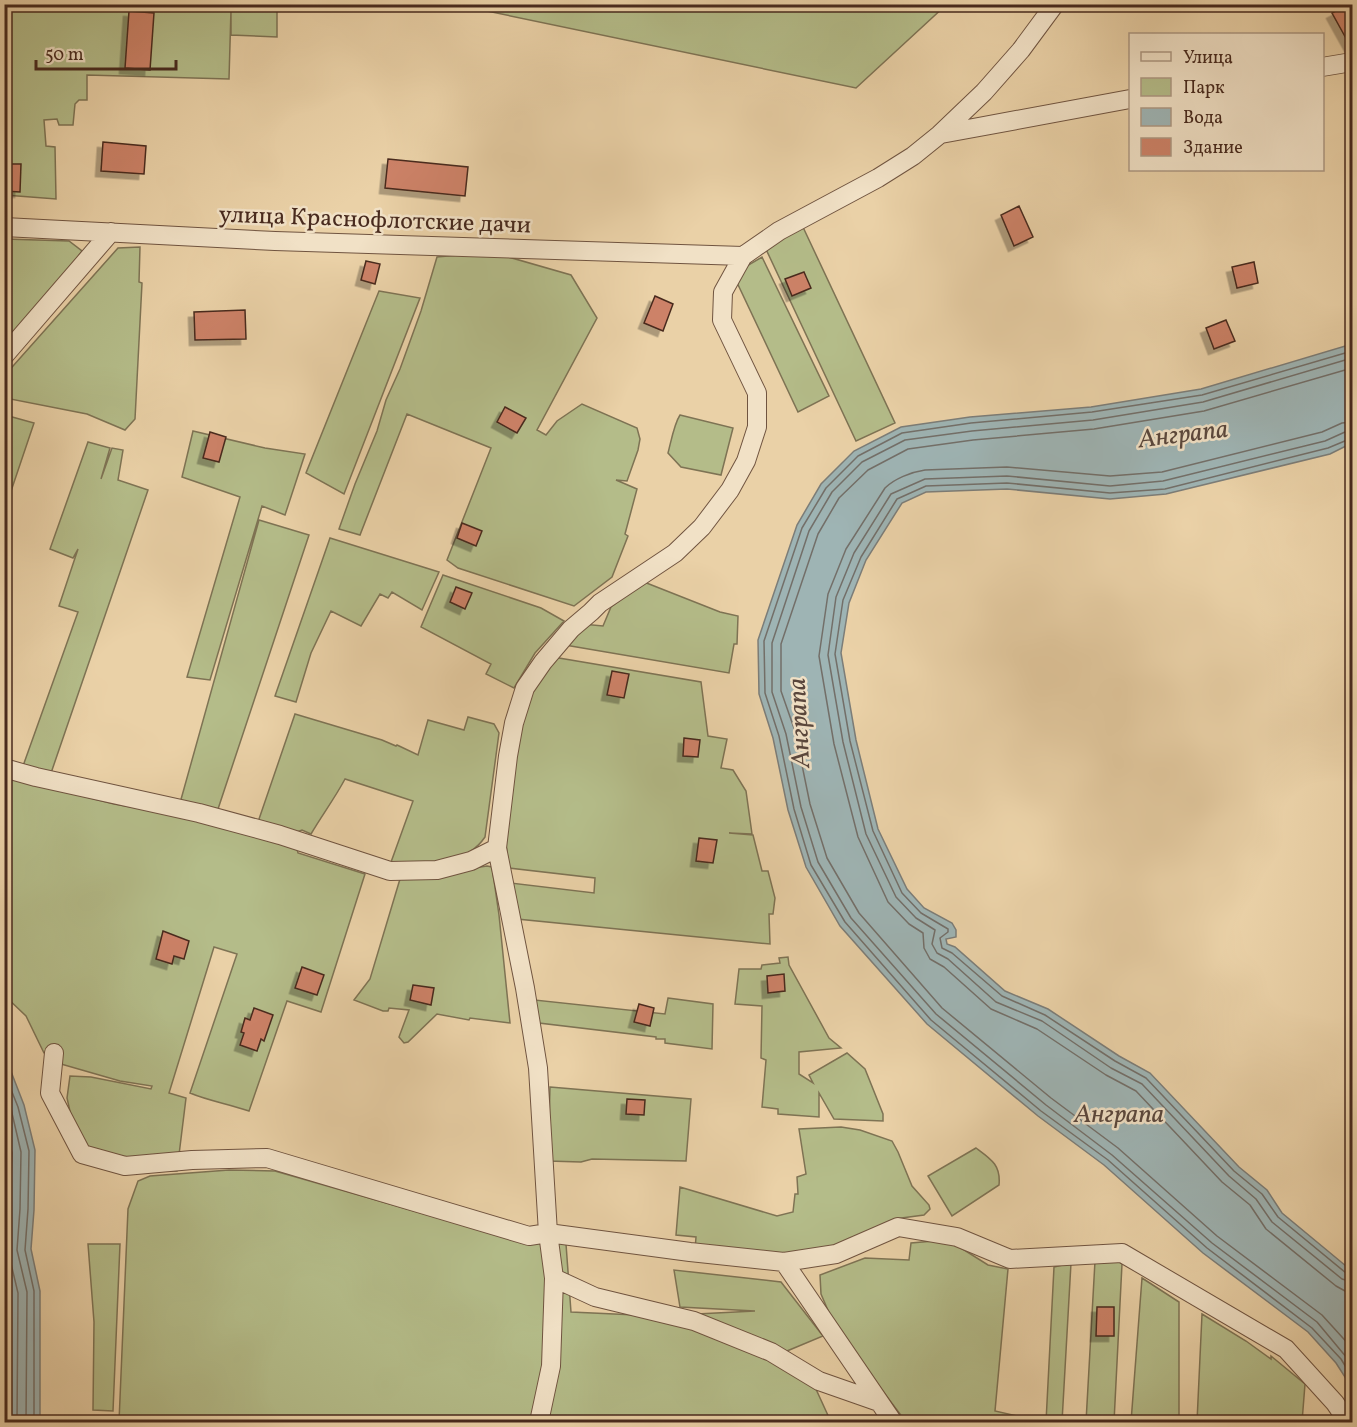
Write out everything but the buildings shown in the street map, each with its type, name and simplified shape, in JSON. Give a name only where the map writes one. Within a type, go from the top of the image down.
[{"type":"street","points":[[545,1418],[551,1366],[554,1278],[538,1068],[525,988],[497,848],[508,756],[514,723],[525,688],[571,629],[600,603],[675,553],[702,527],[730,490],[746,460],[757,427],[757,393],[723,320],[723,292],[743,256],[779,231],[878,178],[913,156],[939,135],[984,92],[1021,50],[1055,4]]},
{"type":"street","points":[[1324,67],[1353,62]]},
{"type":"street","points":[[939,135],[1129,99]]},
{"type":"street","name":"улица Краснофлотские дачи","points":[[4,227],[275,241],[743,256]]},
{"type":"street","points":[[4,356],[111,232]]},
{"type":"street","points":[[4,768],[199,813],[390,871],[437,870],[471,861],[497,848]]},
{"type":"street","points":[[54,1053],[50,1093],[82,1154],[125,1166],[192,1160],[267,1158],[529,1236],[549,1233],[784,1262],[836,1254],[898,1227],[957,1237],[1010,1259],[1122,1253],[1286,1349],[1335,1403],[1348,1422]]},
{"type":"street","points":[[784,1262],[893,1422]]},
{"type":"street","points":[[554,1278],[595,1297],[694,1321],[771,1352],[819,1381],[879,1402]]},
{"type":"green space","points":[[4,5],[277,5],[277,37],[231,35],[231,9],[229,79],[87,75],[87,100],[79,100],[75,104],[73,125],[59,125],[57,119],[44,120],[46,146],[55,147],[56,199],[5,195]]},
{"type":"green space","points":[[458,5],[946,5],[856,88]]},
{"type":"green space","points":[[802,225],[895,423],[856,441],[764,245]]},
{"type":"green space","points":[[5,239],[69,241],[82,251],[59,284],[5,345]]},
{"type":"green space","points":[[140,247],[139,282],[142,283],[135,419],[125,430],[87,414],[5,398],[5,375],[118,248]]},
{"type":"green space","points":[[491,252],[571,275],[597,318],[537,430],[546,435],[557,421],[582,404],[637,428],[640,439],[627,481],[616,480],[637,489],[625,534],[628,536],[612,577],[574,606],[458,568],[447,560],[491,448],[407,414],[360,535],[339,529],[421,311],[437,257]]},
{"type":"green space","points":[[762,257],[829,396],[798,412],[733,274]]},
{"type":"green space","points":[[379,291],[420,298],[344,494],[306,473]]},
{"type":"green space","points":[[4,415],[34,423],[5,509]]},
{"type":"green space","points":[[680,415],[733,428],[721,475],[681,467],[668,453],[674,428]]},
{"type":"green space","points":[[193,431],[265,448],[305,454],[285,515],[262,506],[210,680],[187,677],[240,497],[182,477]]},
{"type":"green space","points":[[88,442],[110,448],[101,479],[112,448],[123,450],[118,480],[148,490],[50,776],[23,766],[78,612],[59,606],[78,549],[73,558],[50,549]]},
{"type":"green space","points":[[259,520],[309,535],[217,812],[180,803]]},
{"type":"green space","points":[[330,538],[439,572],[422,610],[392,592],[388,598],[380,594],[361,626],[331,611],[311,653],[296,702],[275,696]]},
{"type":"green space","points":[[443,575],[541,608],[564,621],[535,653],[514,688],[486,674],[491,664],[421,627]]},
{"type":"green space","points":[[644,582],[720,612],[738,616],[737,644],[734,644],[729,673],[559,644],[582,624],[603,626],[611,607]]},
{"type":"green space","points":[[553,657],[701,682],[708,736],[727,739],[721,768],[733,770],[746,791],[752,834],[729,833],[753,835],[762,871],[768,871],[775,898],[773,914],[769,914],[770,944],[517,919],[511,883],[594,893],[595,878],[509,868],[506,844],[519,716]]},
{"type":"green space","points":[[295,714],[397,745],[418,755],[428,720],[464,730],[468,717],[494,724],[499,733],[485,837],[476,847],[454,859],[442,862],[390,865],[413,801],[345,779],[311,834],[302,830],[294,833],[258,822]]},
{"type":"green space","points":[[4,776],[114,804],[183,816],[297,849],[298,853],[365,874],[321,1012],[287,1001],[249,1111],[190,1093],[237,954],[214,947],[169,1093],[186,1098],[177,1171],[130,1170],[102,1164],[76,1138],[67,1098],[70,1076],[91,1077],[151,1089],[152,1086],[120,1081],[54,1062],[55,1058],[44,1053],[26,1016],[5,996]]},
{"type":"green space","points":[[492,867],[510,1023],[470,1018],[469,1020],[437,1014],[408,1042],[404,1043],[399,1037],[409,1010],[389,1008],[388,1011],[383,1011],[354,1000],[370,979],[400,879]]},
{"type":"green space","points":[[788,957],[789,965],[829,1038],[841,1048],[799,1052],[799,1074],[813,1083],[809,1075],[847,1053],[865,1069],[883,1114],[883,1121],[834,1119],[819,1093],[819,1117],[778,1114],[778,1109],[762,1107],[766,1060],[761,1058],[762,1006],[735,1004],[739,969],[761,969],[762,965],[780,963],[779,958]]},
{"type":"green space","points":[[668,998],[713,1004],[712,1049],[665,1043],[665,1039],[656,1039],[656,1037],[539,1023],[535,1000],[665,1014]]},
{"type":"green space","points":[[550,1087],[691,1099],[686,1161],[592,1159],[581,1162],[548,1161]]},
{"type":"green space","points":[[841,1127],[860,1130],[892,1141],[912,1186],[930,1209],[924,1215],[894,1219],[805,1260],[695,1250],[696,1237],[676,1235],[680,1187],[777,1216],[793,1212],[795,1194],[798,1194],[797,1177],[806,1174],[799,1129]]},
{"type":"green space","points":[[976,1148],[997,1167],[999,1185],[952,1216],[928,1176]]},
{"type":"green space","points":[[229,1170],[275,1171],[522,1242],[542,1238],[566,1244],[571,1312],[658,1316],[755,1311],[680,1307],[674,1270],[781,1282],[823,1336],[787,1351],[804,1363],[831,1422],[119,1422],[128,1209],[138,1181],[150,1176]]},
{"type":"green space","points":[[934,1241],[953,1243],[988,1265],[1008,1269],[995,1411],[1026,1418],[1027,1422],[906,1422],[836,1329],[821,1294],[820,1275],[865,1258],[909,1260],[911,1243]]},
{"type":"green space","points":[[88,1244],[120,1244],[113,1411],[93,1410],[94,1322]]},
{"type":"green space","points":[[1095,1261],[1122,1264],[1114,1422],[1086,1422]]},
{"type":"green space","points":[[1071,1263],[1062,1422],[1046,1422],[1054,1267]]},
{"type":"green space","points":[[1142,1278],[1179,1302],[1179,1422],[1131,1422]]},
{"type":"green space","points":[[1202,1314],[1271,1359],[1271,1356],[1305,1384],[1302,1422],[1197,1422]]},
{"type":"water","name":"Анграпа","points":[[1352,344],[1352,443],[1330,454],[1166,494],[1110,499],[1007,489],[926,492],[902,503],[866,560],[849,603],[841,653],[856,740],[878,829],[907,889],[924,908],[952,923],[956,930],[956,937],[946,939],[947,944],[955,947],[1005,991],[1048,1009],[1119,1056],[1150,1073],[1239,1167],[1267,1190],[1282,1213],[1352,1271],[1352,1388],[1336,1363],[1308,1332],[1203,1253],[1104,1165],[1038,1116],[927,1024],[840,926],[806,867],[788,810],[773,738],[759,694],[758,640],[797,525],[821,484],[854,451],[901,427],[970,417],[1091,407],[1201,389]]},
{"type":"water","points":[[5,1056],[24,1105],[35,1150],[31,1249],[40,1291],[40,1422],[5,1422]]}]
